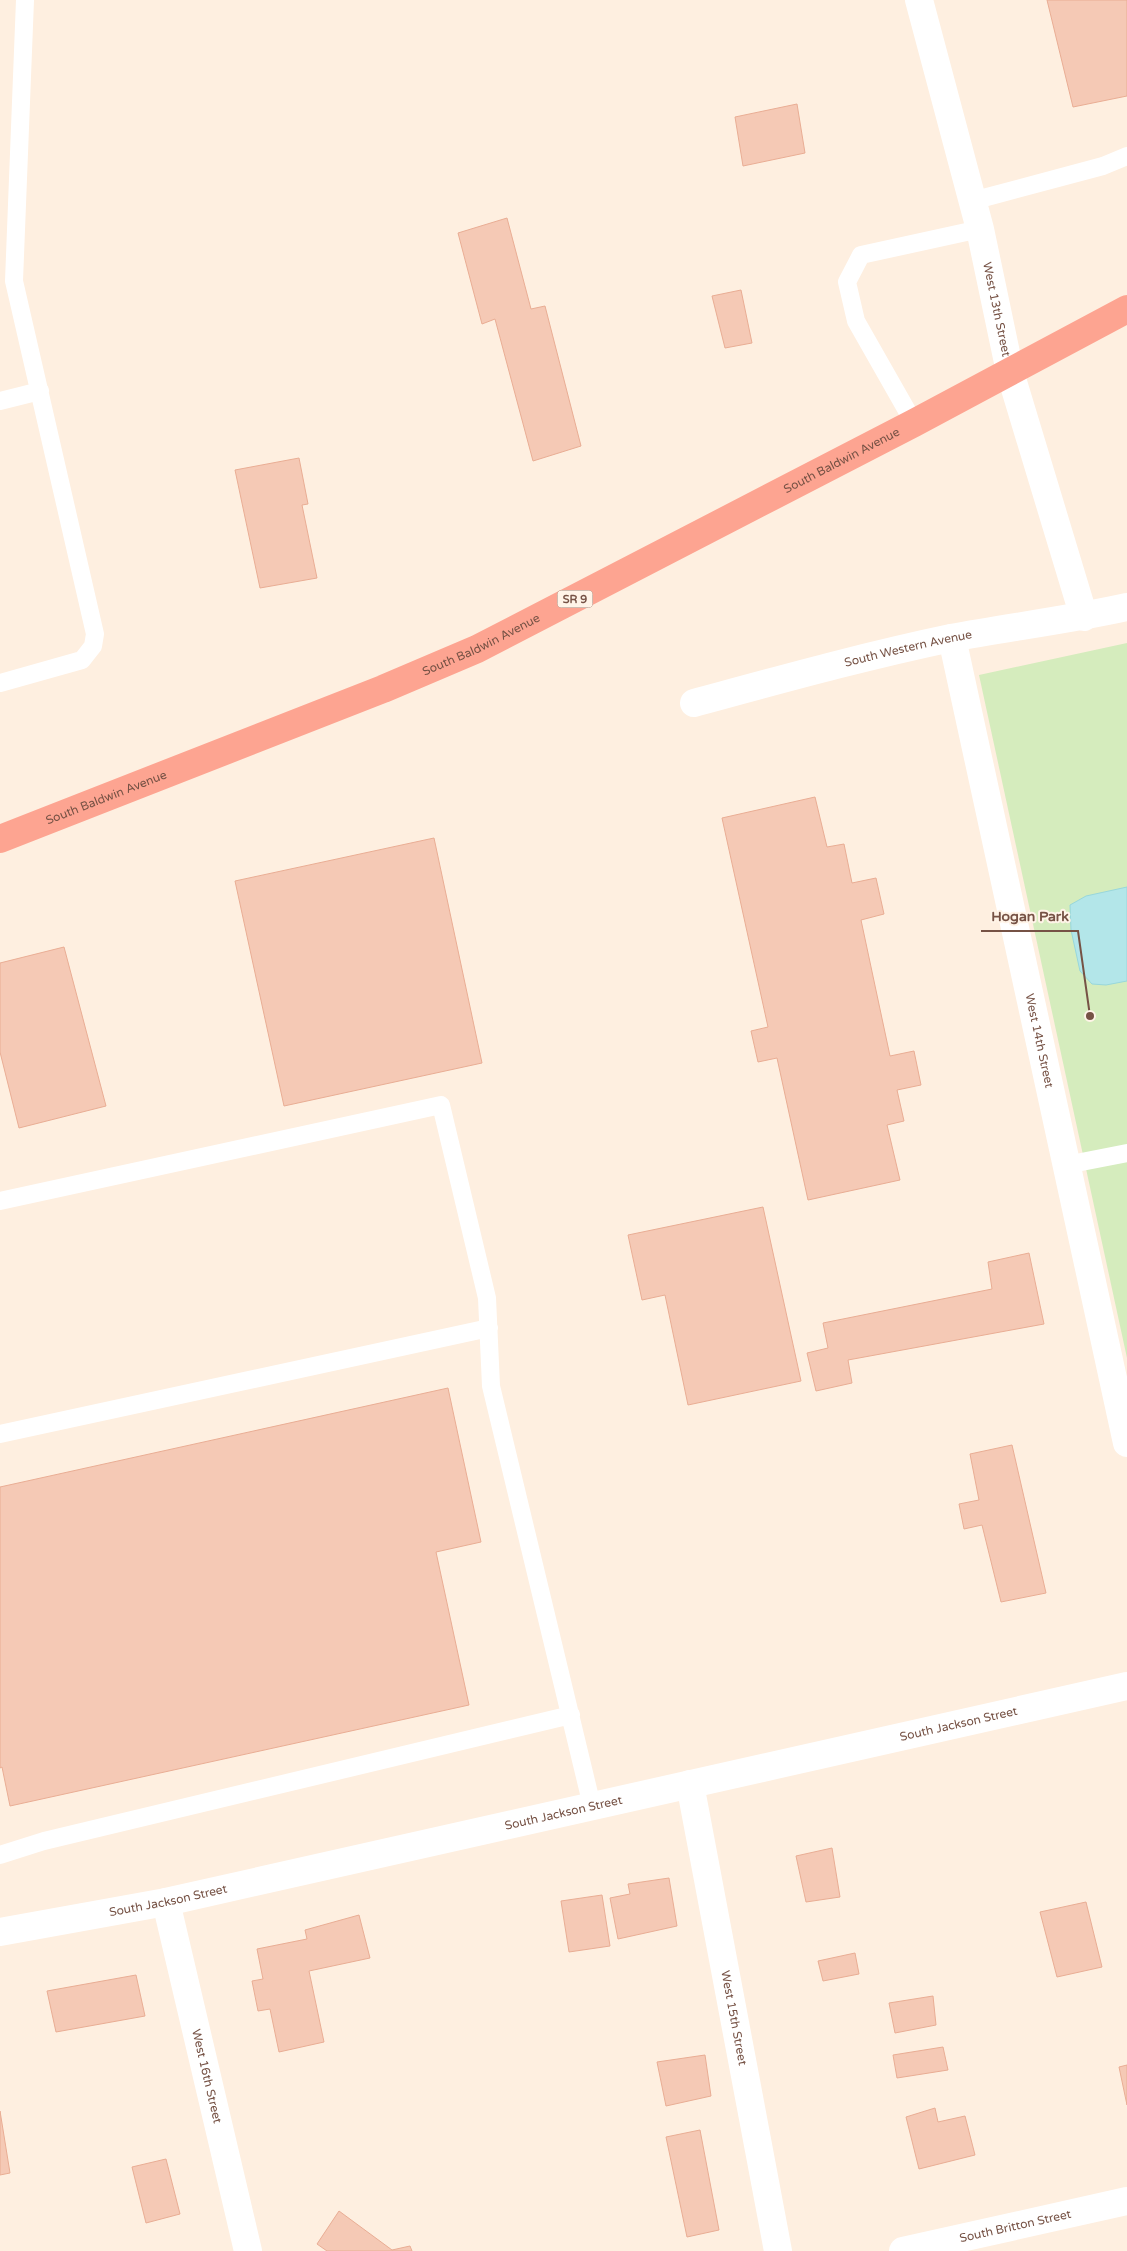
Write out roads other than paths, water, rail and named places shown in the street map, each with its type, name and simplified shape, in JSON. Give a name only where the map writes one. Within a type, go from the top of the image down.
[{"type":"highway","name":"South Baldwin Avenue","points":[[0,839],[383,689],[477,649],[914,424],[1127,309]]},
{"type":"street","name":"West 13th Street","points":[[919,0],[980,228],[1010,372],[1084,617]]},
{"type":"street","name":"South Western Avenue","points":[[694,703],[842,663],[952,638],[1084,617],[1127,607]]},
{"type":"street","name":"West 14th Street","points":[[952,638],[1127,1443]]},
{"type":"street","name":"South Jackson Street","points":[[0,1932],[166,1902],[1127,1686]]},
{"type":"street","name":"West 15th Street","points":[[690,1784],[778,2251]]},
{"type":"street","name":"West 16th Street","points":[[166,1902],[248,2251]]},
{"type":"street","name":"South Britton Street","points":[[903,2251],[1127,2201]]},
{"type":"lane","points":[[0,683],[82,660],[93,646],[95,634],[14,281],[25,0]]},
{"type":"lane","points":[[972,201],[1103,166],[1127,156]]},
{"type":"lane","points":[[914,424],[856,322],[848,282],[861,255],[980,228]]},
{"type":"lane","points":[[0,401],[40,391]]},
{"type":"lane","points":[[0,1201],[442,1105],[487,1298],[491,1386],[592,1806]]},
{"type":"lane","points":[[1066,1165],[1127,1153]]},
{"type":"lane","points":[[0,1434],[489,1328]]},
{"type":"lane","points":[[0,1855],[54,1839],[571,1715]]},
{"type":"water","points":[[1127,887],[1127,981],[1106,985],[1092,984],[1080,971],[1071,930],[1070,905],[1086,896]]},
{"type":"place","name":"Hogan Park","points":[[1090,1016]]}]
